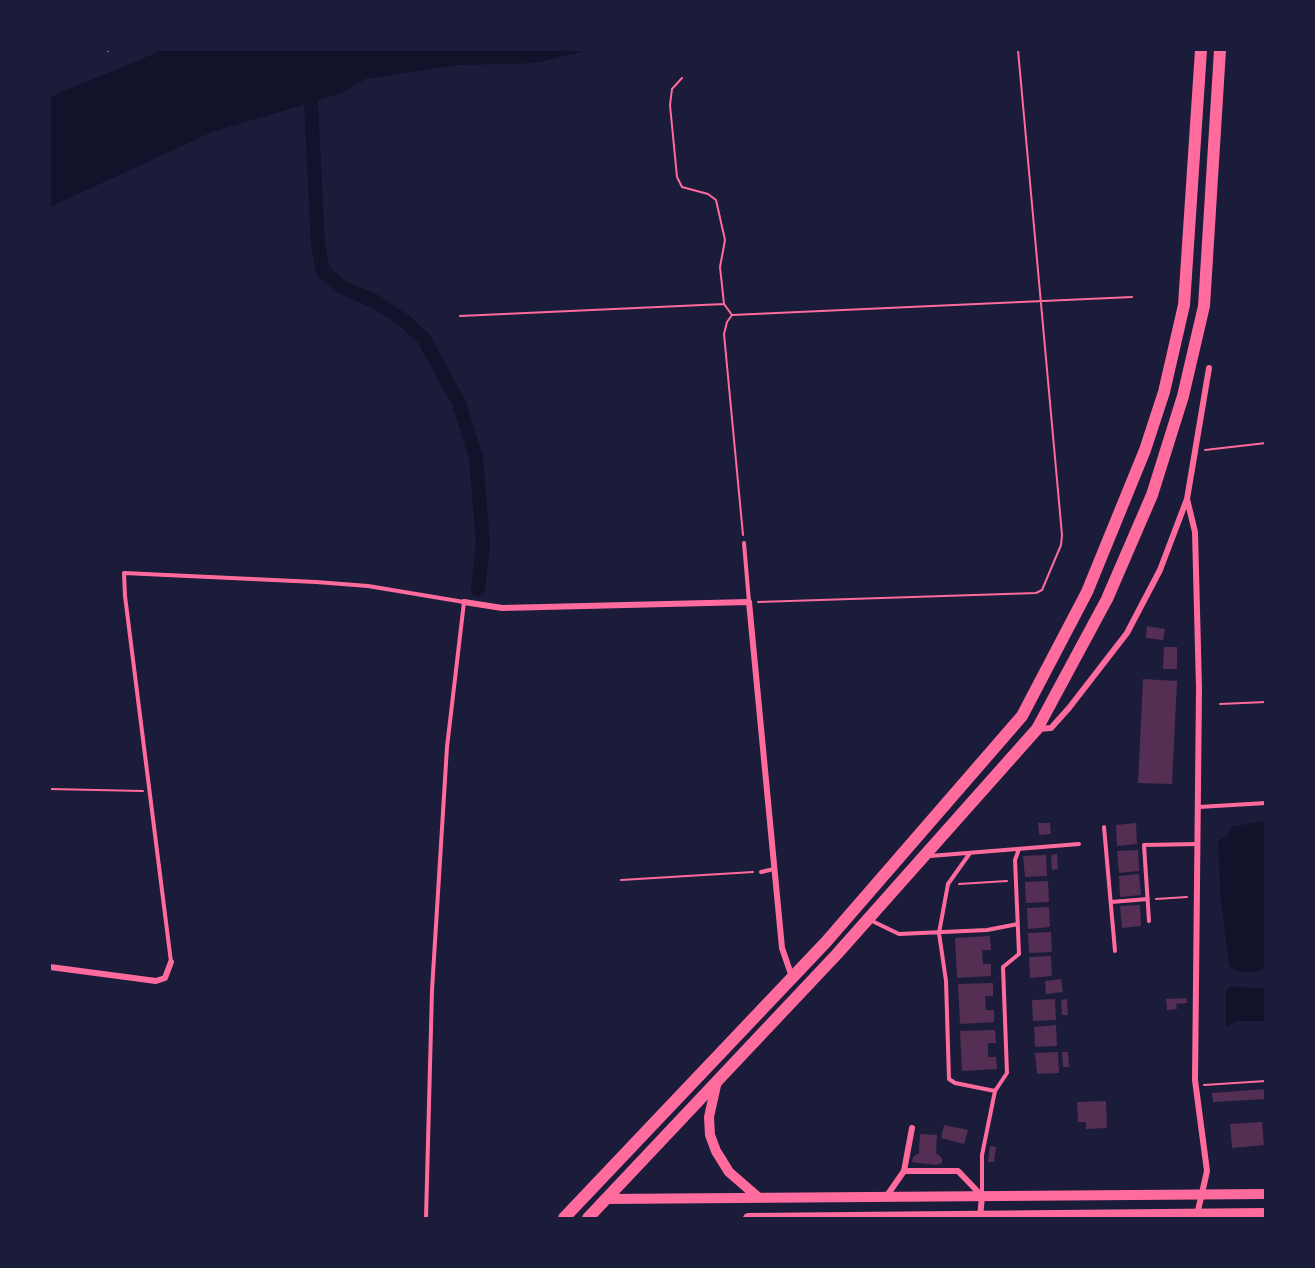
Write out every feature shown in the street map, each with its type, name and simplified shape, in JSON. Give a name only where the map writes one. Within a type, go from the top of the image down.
[{"type":"main road","points":[[564,1218],[793,977],[1022,716],[1087,592],[1164,392],[1184,305],[1201,50]]},
{"type":"main road","points":[[588,1218],[868,919],[1037,729],[1107,599],[1152,495],[1184,396],[1204,306],[1220,50]]},
{"type":"main road","points":[[717,1081],[709,1117],[710,1135],[716,1151],[729,1172],[759,1198]]},
{"type":"main road","points":[[576,1206],[605,1199],[1266,1194]]},
{"type":"main road","points":[[748,1218],[1197,1216],[1266,1213]]},
{"type":"street","points":[[1037,729],[1051,728],[1058,721],[1127,633],[1160,570],[1187,499],[1197,451],[1209,368]]},
{"type":"street","points":[[1187,499],[1195,532],[1198,807],[1195,1085],[1207,1171],[1197,1216]]},
{"type":"street","points":[[464,602],[502,608],[749,602],[782,948],[793,977]]},
{"type":"street","points":[[50,967],[156,981],[165,978],[171,962]]},
{"type":"street","points":[[886,1197],[904,1171],[912,1128]]},
{"type":"street","points":[[904,1171],[958,1171],[982,1196],[980,1218]]},
{"type":"lane","points":[[744,543],[749,602]]},
{"type":"lane","points":[[171,962],[124,573],[316,582],[378,588],[464,602],[447,747],[434,955],[426,1218]]},
{"type":"lane","points":[[1198,807],[1266,802]]},
{"type":"lane","points":[[1104,827],[1115,951]]},
{"type":"lane","points":[[924,856],[1079,844]]},
{"type":"lane","points":[[1149,921],[1144,846],[1198,844]]},
{"type":"lane","points":[[982,1196],[982,1155],[994,1091],[1007,1073],[1003,967],[1019,954],[1015,860],[1019,849]]},
{"type":"lane","points":[[970,853],[948,884],[939,933],[946,981],[949,1079],[955,1083],[994,1091]]},
{"type":"lane","points":[[762,872],[775,868]]},
{"type":"lane","points":[[1111,902],[1148,899]]},
{"type":"lane","points":[[868,919],[899,934],[987,930],[1018,924]]},
{"type":"path","points":[[749,602],[1036,593],[1042,590],[1061,545],[1062,535],[1018,50]]},
{"type":"path","points":[[682,78],[672,89],[670,105],[677,177],[682,187],[708,194],[716,200],[725,240],[720,267],[724,304],[732,315]]},
{"type":"path","points":[[732,315],[1041,303],[1132,297]]},
{"type":"path","points":[[460,316],[724,304]]},
{"type":"path","points":[[732,315],[727,322],[724,334],[744,543]]},
{"type":"path","points":[[1197,451],[1239,444],[1266,443]]},
{"type":"path","points":[[1220,704],[1266,702]]},
{"type":"path","points":[[50,789],[149,791]]},
{"type":"path","points":[[621,880],[762,872]]},
{"type":"path","points":[[948,884],[1016,880]]},
{"type":"path","points":[[1148,899],[1198,896]]},
{"type":"path","points":[[1195,1085],[1266,1082]]},
{"type":"shaded area","points":[[163,50],[655,50],[584,51],[537,63],[458,65],[365,79],[342,93],[212,132],[50,207],[50,97]]},
{"type":"shaded area","points":[[1264,821],[1265,968],[1252,972],[1236,971],[1229,966],[1221,901],[1218,841],[1228,835],[1231,827]]},
{"type":"shaded area","points":[[1230,987],[1265,988],[1265,1021],[1238,1021],[1226,1027],[1226,990]]},
{"type":"building","points":[[1147,626],[1165,629],[1163,640],[1146,638]]},
{"type":"building","points":[[1164,647],[1177,647],[1177,669],[1163,669]]},
{"type":"building","points":[[1143,679],[1177,681],[1172,784],[1138,783]]},
{"type":"building","points":[[1038,823],[1050,823],[1051,834],[1039,835]]},
{"type":"building","points":[[1136,823],[1137,844],[1117,846],[1116,825]]},
{"type":"building","points":[[1138,850],[1139,871],[1119,873],[1117,851]]},
{"type":"building","points":[[1057,854],[1058,869],[1052,870],[1051,855]]},
{"type":"building","points":[[1046,855],[1047,876],[1025,877],[1023,856]]},
{"type":"building","points":[[1139,874],[1141,895],[1120,897],[1119,876]]},
{"type":"building","points":[[1048,881],[1049,902],[1026,903],[1025,882]]},
{"type":"building","points":[[1140,905],[1141,926],[1122,928],[1120,906]]},
{"type":"building","points":[[1049,907],[1050,927],[1028,929],[1027,908]]},
{"type":"building","points":[[1051,932],[1052,952],[1029,953],[1028,933]]},
{"type":"building","points":[[990,936],[991,950],[982,950],[983,964],[991,964],[991,976],[957,978],[955,938]]},
{"type":"building","points":[[1051,956],[1052,976],[1030,978],[1029,957]]},
{"type":"building","points":[[1061,979],[1063,992],[1046,994],[1045,981]]},
{"type":"building","points":[[993,983],[993,996],[985,996],[986,1010],[994,1010],[994,1022],[960,1024],[958,984]]},
{"type":"building","points":[[1186,998],[1187,1003],[1176,1004],[1177,1009],[1167,1010],[1166,999]]},
{"type":"building","points":[[1055,999],[1056,1020],[1033,1021],[1032,1000]]},
{"type":"building","points":[[1067,999],[1068,1015],[1062,1015],[1061,1000]]},
{"type":"building","points":[[1056,1025],[1057,1046],[1035,1047],[1034,1027]]},
{"type":"building","points":[[995,1030],[996,1043],[988,1043],[988,1057],[996,1057],[997,1069],[962,1071],[960,1031]]},
{"type":"building","points":[[1058,1052],[1059,1073],[1037,1074],[1035,1053]]},
{"type":"building","points":[[1062,1052],[1068,1052],[1069,1067],[1063,1067]]},
{"type":"building","points":[[1266,1089],[1266,1099],[1213,1102],[1212,1093]]},
{"type":"building","points":[[1106,1101],[1107,1128],[1086,1129],[1086,1122],[1078,1122],[1077,1102]]},
{"type":"building","points":[[1262,1122],[1264,1145],[1232,1148],[1230,1124]]},
{"type":"building","points":[[944,1125],[968,1130],[964,1144],[941,1138]]},
{"type":"building","points":[[920,1134],[937,1135],[936,1153],[942,1158],[942,1163],[936,1165],[912,1162],[913,1157],[919,1153]]},
{"type":"building","points":[[990,1146],[996,1147],[994,1162],[988,1162]]},
{"type":"waterway","points":[[303,50],[311,103],[318,245],[323,271],[342,287],[376,302],[405,321],[424,339],[459,403],[476,458],[483,543],[478,589]]}]
